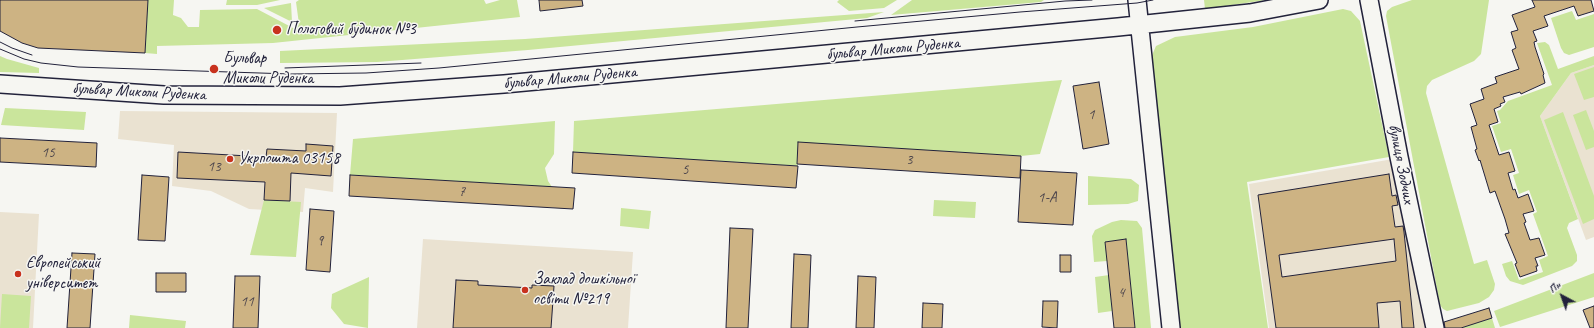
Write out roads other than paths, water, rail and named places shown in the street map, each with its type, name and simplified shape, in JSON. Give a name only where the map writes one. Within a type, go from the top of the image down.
[{"type":"street","points":[[1137,0],[1171,328]]},
{"type":"street","name":"бульвар Миколи Руденка","points":[[0,84],[164,94],[340,96],[504,84],[1139,24],[1250,13],[1319,0]]},
{"type":"street","name":"вулиця Зодчих","points":[[1369,0],[1399,157],[1435,328]]},
{"type":"tram line","points":[[855,21],[1065,1],[1092,0]]},
{"type":"tram line","points":[[0,49],[24,59],[41,63],[78,67],[290,74],[366,73],[439,68],[857,27],[1137,3],[1153,0]]},
{"type":"tram line","points":[[0,42],[32,55]]},
{"type":"tram line","points":[[285,68],[421,63]]},
{"type":"place","name":"Пологовий будинок №3","points":[[277,30]]},
{"type":"place","name":"Бульвар Миколи Руденка","points":[[214,69]]},
{"type":"place","name":"Укрпошта 03158","points":[[230,159]]},
{"type":"place","name":"Європейський університет","points":[[18,274]]},
{"type":"place","name":"Заклад дошкільної освіти №219","points":[[525,290]]}]
